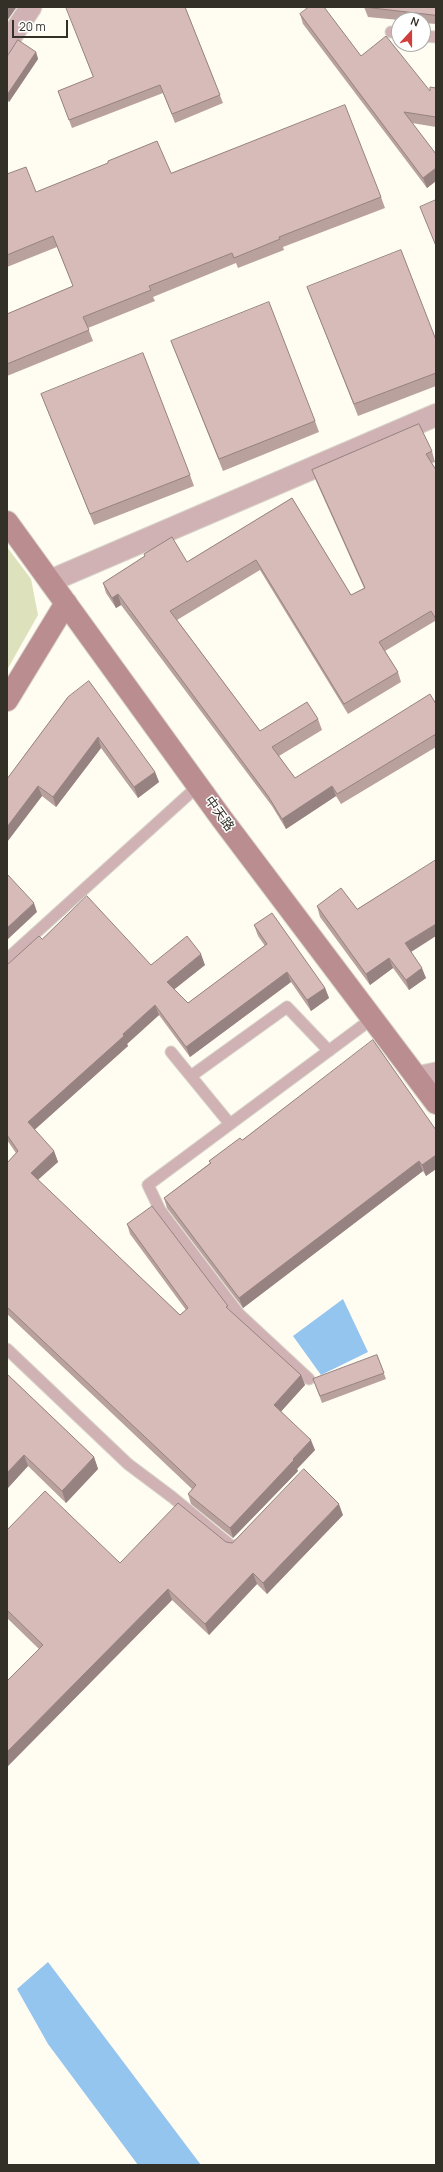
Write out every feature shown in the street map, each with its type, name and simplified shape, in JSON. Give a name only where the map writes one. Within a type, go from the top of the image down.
[{"type":"main road","name":"中天路","points":[[7,522],[198,786],[373,1018],[426,1075],[436,1103]]},
{"type":"main road","points":[[7,700],[66,603]]},
{"type":"street","points":[[7,43],[31,7]]},
{"type":"street","points":[[50,580],[436,415]]},
{"type":"lane","points":[[7,960],[198,786]]},
{"type":"lane","points":[[191,1076],[287,1007],[329,1051]]},
{"type":"lane","points":[[309,1379],[239,1314],[160,1210],[148,1185],[373,1018]]},
{"type":"lane","points":[[171,1052],[230,1124]]},
{"type":"lane","points":[[7,1349],[128,1464],[172,1497],[234,1548],[244,1537]]},
{"type":"green space","points":[[7,547],[31,579],[38,615],[7,670]]},
{"type":"water","points":[[343,1299],[368,1352],[321,1375],[293,1336]]},
{"type":"water","points":[[48,1962],[201,2165],[138,2165],[48,2044],[17,1989]]},
{"type":"building","points":[[66,7],[185,7],[220,95],[172,114],[160,85],[69,120],[58,91],[93,77]]},
{"type":"building","points":[[309,7],[324,7],[361,56],[386,36],[391,42],[391,52],[399,52],[430,91],[430,87],[436,88],[436,117],[404,112],[436,154],[436,168],[423,178],[300,14]]},
{"type":"building","points":[[364,7],[436,7],[436,15],[431,14],[431,12],[409,12]]},
{"type":"building","points":[[18,40],[36,52],[7,95],[7,57]]},
{"type":"building","points":[[345,105],[381,197],[279,237],[280,239],[234,258],[232,253],[149,286],[151,290],[83,317],[89,330],[7,364],[7,314],[73,286],[53,236],[7,255],[7,174],[26,167],[36,192],[108,163],[108,161],[157,141],[171,173]]},
{"type":"building","points":[[436,200],[436,246],[420,207]]},
{"type":"building","points":[[401,250],[436,340],[436,373],[354,404],[307,287]]},
{"type":"building","points":[[269,302],[315,421],[219,459],[171,341]]},
{"type":"building","points":[[143,353],[190,475],[90,514],[41,394]]},
{"type":"building","points":[[419,424],[432,451],[426,454],[436,470],[436,619],[431,611],[379,642],[398,672],[344,704],[256,560],[170,611],[260,731],[307,702],[318,719],[272,747],[295,778],[430,694],[436,704],[436,734],[337,794],[332,786],[282,819],[268,796],[118,594],[112,598],[103,583],[145,556],[144,554],[172,537],[187,562],[292,498],[351,595],[365,588],[312,470]]},
{"type":"building","points":[[89,681],[155,772],[134,787],[98,737],[53,797],[38,786],[7,827],[7,779],[68,697]]},
{"type":"building","points":[[436,860],[436,924],[405,943],[422,968],[406,980],[389,958],[366,974],[317,906],[341,888],[357,909]]},
{"type":"building","points":[[7,874],[34,903],[7,928]]},
{"type":"building","points":[[87,896],[151,965],[187,936],[201,954],[167,982],[188,1003],[267,944],[254,925],[272,913],[325,988],[307,1000],[287,972],[186,1047],[155,1005],[123,1034],[124,1036],[28,1122],[54,1151],[31,1173],[180,1315],[188,1308],[127,1224],[152,1206],[228,1306],[226,1307],[301,1375],[274,1405],[311,1440],[230,1528],[188,1494],[196,1485],[7,1307],[7,1163],[18,1151],[7,1135],[7,965],[39,936],[42,939]]},
{"type":"building","points":[[373,1040],[436,1130],[436,1155],[422,1165],[419,1161],[239,1298],[164,1198],[211,1163],[209,1161],[240,1138],[242,1140]]},
{"type":"building","points":[[377,1355],[384,1373],[320,1396],[313,1379]]},
{"type":"building","points":[[7,1374],[94,1457],[62,1491],[24,1455],[7,1473]]},
{"type":"building","points":[[304,1469],[339,1504],[263,1583],[253,1573],[205,1624],[168,1589],[7,1752],[7,1681],[43,1645],[7,1610],[7,1530],[45,1491],[120,1563],[178,1503],[226,1542],[232,1543]]}]
